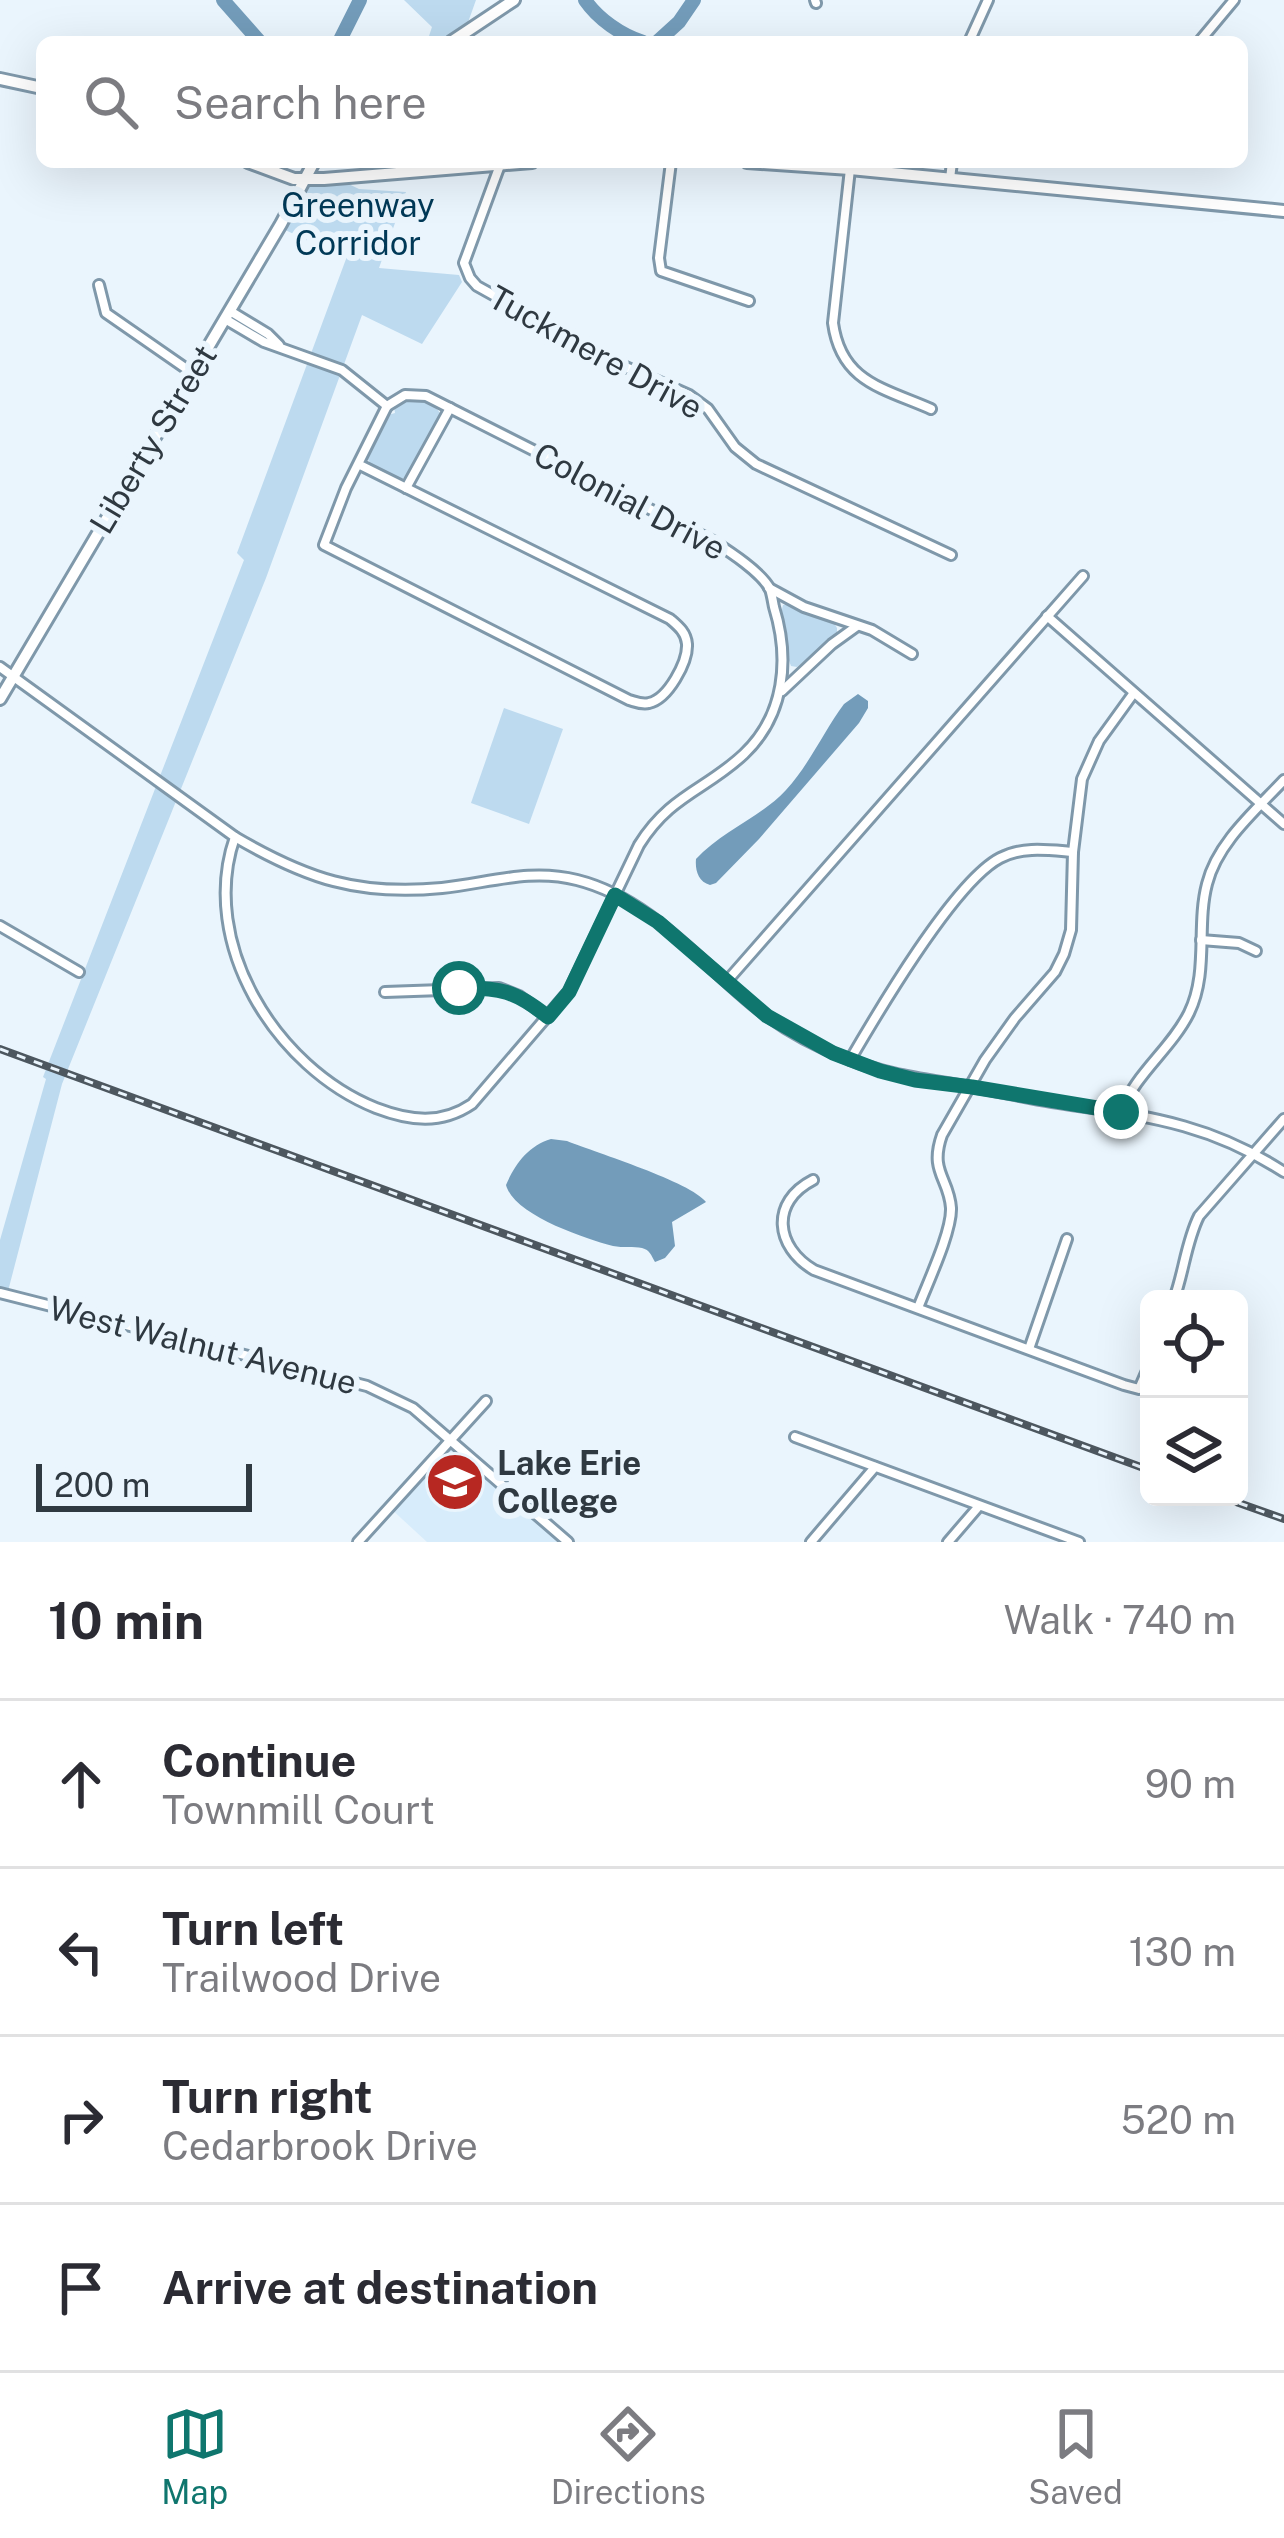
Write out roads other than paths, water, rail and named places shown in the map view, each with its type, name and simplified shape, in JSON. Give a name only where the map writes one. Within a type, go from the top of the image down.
[{"type":"main road","points":[[460,36],[514,0]]},
{"type":"main road","points":[[0,79],[36,87]]},
{"type":"main road","points":[[264,168],[294,179],[461,168]]},
{"type":"main road","name":"Liberty Street","points":[[0,699],[311,168]]},
{"type":"main road","points":[[835,168],[1284,211]]},
{"type":"street","points":[[973,36],[988,0]]},
{"type":"street","points":[[1204,36],[1234,0]]},
{"type":"street","name":"Tuckmere Drive","points":[[499,168],[464,263],[477,286],[612,361],[699,402],[735,447],[756,464],[951,555]]},
{"type":"street","points":[[670,168],[661,272],[749,301]]},
{"type":"street","points":[[950,180],[951,168]]},
{"type":"street","points":[[850,169],[833,322],[837,347],[857,375],[931,409]]},
{"type":"street","points":[[99,285],[106,313],[191,372]]},
{"type":"street","points":[[227,315],[264,342],[332,365],[387,406],[358,464],[323,544],[629,700],[652,703],[668,689],[687,641],[670,619],[358,464]]},
{"type":"street","name":"Colonial Drive","points":[[387,406],[397,398],[426,396],[713,541],[769,588],[804,607],[858,625],[912,654]]},
{"type":"street","points":[[406,488],[449,408]]},
{"type":"street","points":[[727,981],[1083,576]]},
{"type":"street","points":[[235,837],[226,884],[228,921],[252,995],[274,1030],[327,1082],[360,1101],[426,1121],[457,1114],[472,1104],[569,992],[639,845],[656,820],[742,756],[764,728],[784,673],[769,588]]},
{"type":"street","points":[[1047,616],[1284,824]]},
{"type":"street","points":[[779,694],[858,625]]},
{"type":"street","points":[[0,667],[235,837],[316,878],[391,891],[542,875],[583,882],[658,922],[769,1018],[850,1060],[915,1080],[1204,1130],[1284,1172]]},
{"type":"street","points":[[918,1308],[950,1222],[938,1146],[985,1060],[1064,955],[1072,916],[1073,852],[1082,779],[1100,741],[1133,694]]},
{"type":"street","points":[[1121,1112],[1127,1096],[1188,1014],[1201,972],[1205,892],[1213,866],[1284,780]]},
{"type":"street","points":[[850,1060],[909,966],[984,869],[1025,850],[1073,852]]},
{"type":"street","points":[[0,926],[80,972]]},
{"type":"street","points":[[1202,940],[1256,950]]},
{"type":"street","points":[[386,992],[499,988],[548,1017]]},
{"type":"street","points":[[1178,1290],[1193,1227],[1284,1119]]},
{"type":"street","points":[[813,1180],[791,1196],[783,1218],[785,1242],[792,1254],[814,1270],[1140,1387]]},
{"type":"street","points":[[1029,1348],[1067,1239]]},
{"type":"street","name":"West Walnut Avenue","points":[[0,1293],[367,1386],[413,1408],[568,1542]]},
{"type":"street","points":[[358,1542],[485,1401]]},
{"type":"street","points":[[795,1437],[1079,1542]]},
{"type":"street","points":[[811,1542],[875,1467]]},
{"type":"street","points":[[947,1542],[979,1506]]},
{"type":"waterway","points":[[223,0],[255,36]]},
{"type":"waterway","points":[[342,36],[360,0]]},
{"type":"waterway","points":[[585,0],[596,14],[628,36]]},
{"type":"waterway","points":[[664,36],[694,0]]},
{"type":"railway","points":[[0,1049],[1140,1467]]},
{"type":"railway","points":[[1247,1506],[1284,1519]]},
{"type":"place","name":"Lake Erie College","points":[[455,1482]]},
{"type":"park label","name":"Greenway Corridor","points":[[358,224]]}]
